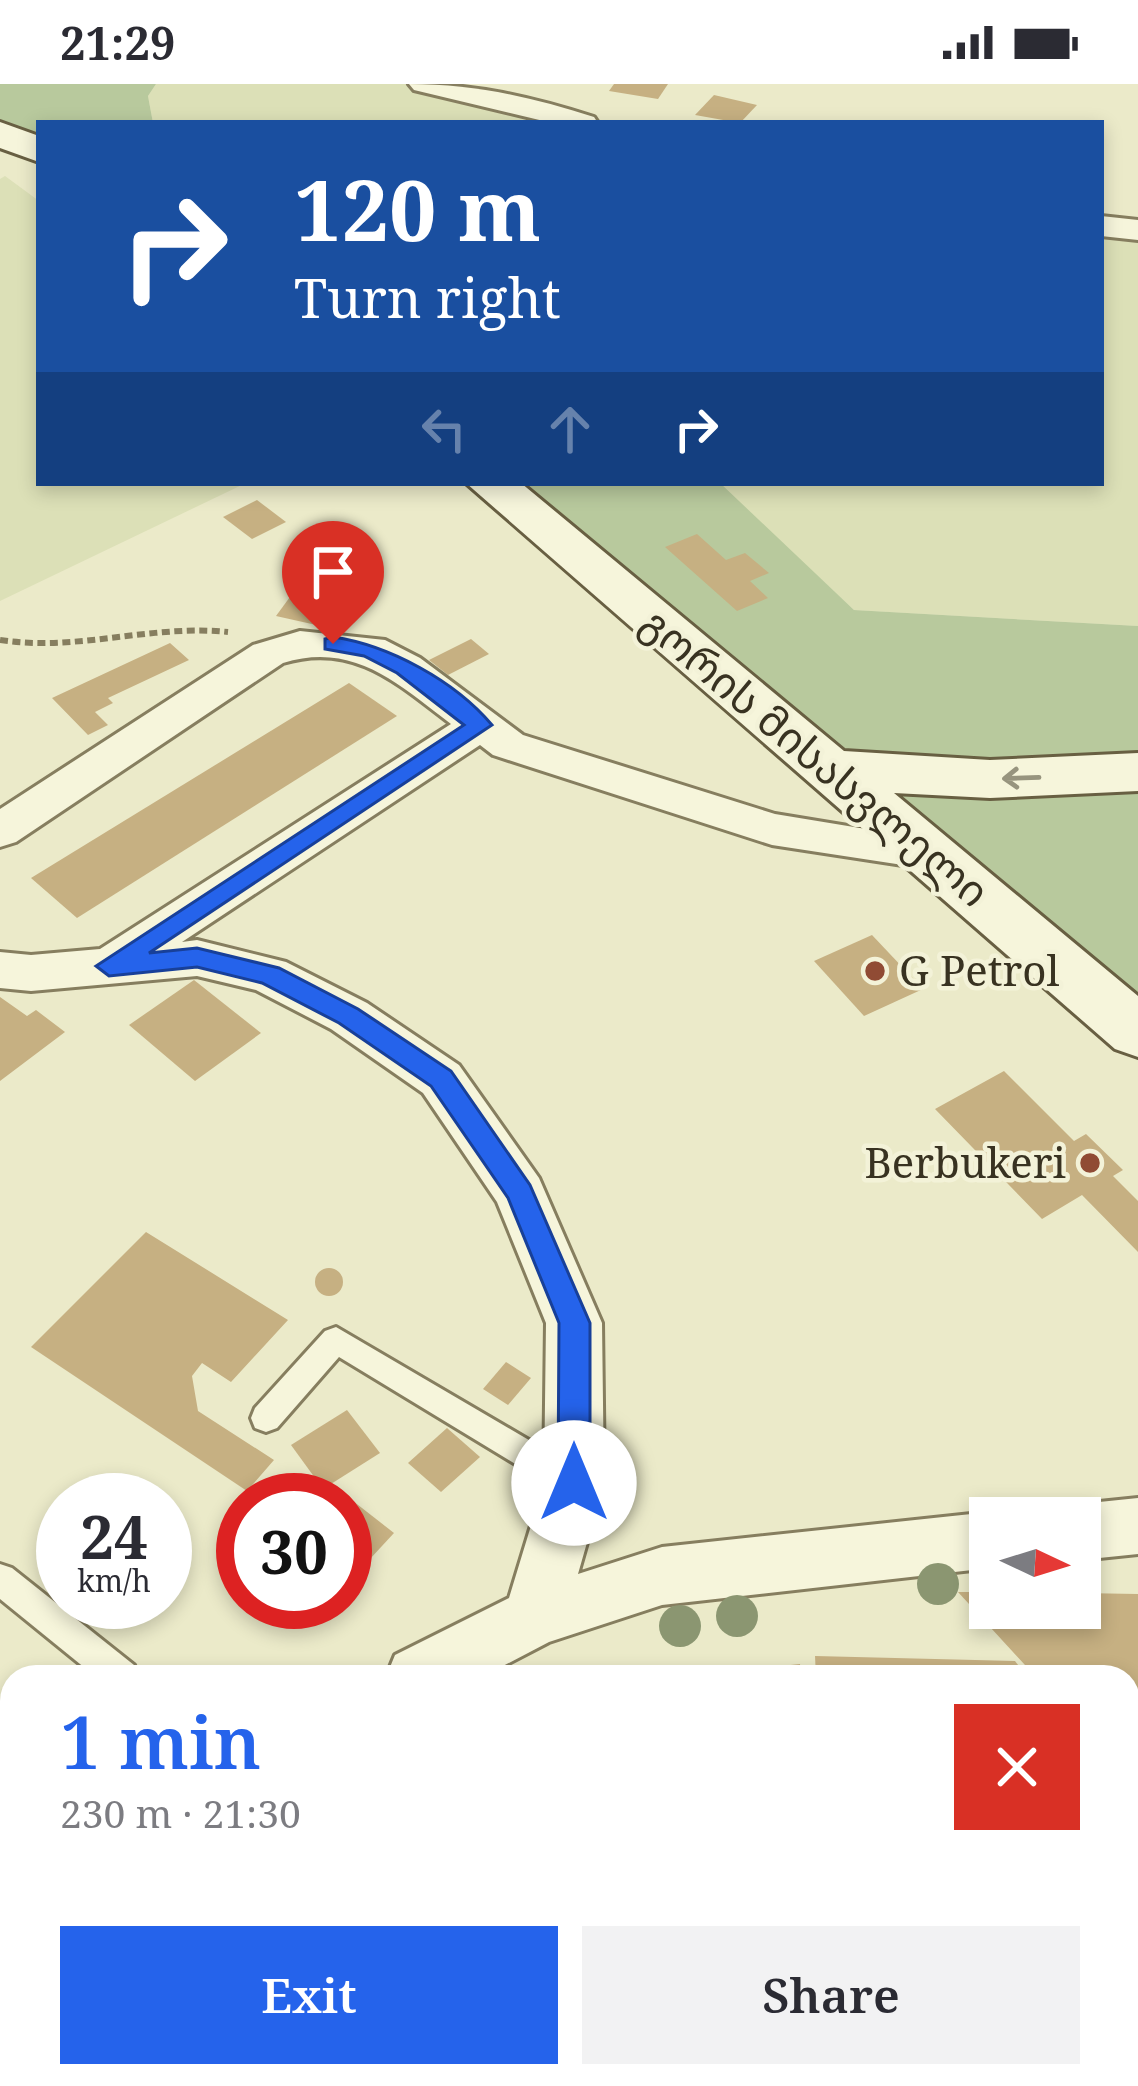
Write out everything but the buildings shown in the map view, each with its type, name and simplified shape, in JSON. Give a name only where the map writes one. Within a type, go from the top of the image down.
[{"type":"main road","points":[[0,134],[36,149]]},
{"type":"main road","name":"გორის მისასვლელი","points":[[495,486],[1138,1032]]},
{"type":"main road","points":[[832,770],[990,779],[1138,772]]},
{"type":"street","points":[[424,84],[524,104],[574,120]]},
{"type":"street","points":[[1104,226],[1138,230]]},
{"type":"street","points":[[0,831],[268,655],[300,644],[370,650],[405,668],[508,745],[772,829],[929,854]]},
{"type":"street","points":[[109,966],[480,725]]},
{"type":"street","points":[[0,970],[31,973],[197,958],[269,975],[349,1016],[441,1079],[520,1193],[574,1323],[574,1483],[534,1618]]},
{"type":"street","points":[[1101,1530],[1138,1526]]},
{"type":"street","points":[[442,1665],[534,1618],[662,1576],[969,1542]]},
{"type":"lane","points":[[266,1418],[336,1340],[574,1483]]},
{"type":"lane","points":[[0,1580],[107,1665]]},
{"type":"path","points":[[0,640],[46,646],[202,628],[300,644]]},
{"type":"green space","points":[[0,84],[156,84],[148,96],[152,120],[36,120],[36,149],[0,134]]},
{"type":"green space","points":[[156,84],[424,84],[585,120],[152,120],[148,96]]},
{"type":"green space","points":[[5,176],[36,199],[36,486],[240,486],[0,601],[0,179]]},
{"type":"green space","points":[[1104,220],[1138,225],[1138,626],[854,610],[721,486],[1104,486]]},
{"type":"green space","points":[[495,486],[723,486],[854,610],[1138,626],[1138,1032]]},
{"type":"place","name":"G Petrol","points":[[875,971]]},
{"type":"place","name":"Berbukeri","points":[[1090,1163]]},
{"type":"route","points":[[333,644],[370,650],[405,668],[480,725],[109,966],[197,958],[269,975],[349,1016],[441,1079],[520,1193],[574,1323],[574,1483]]}]
